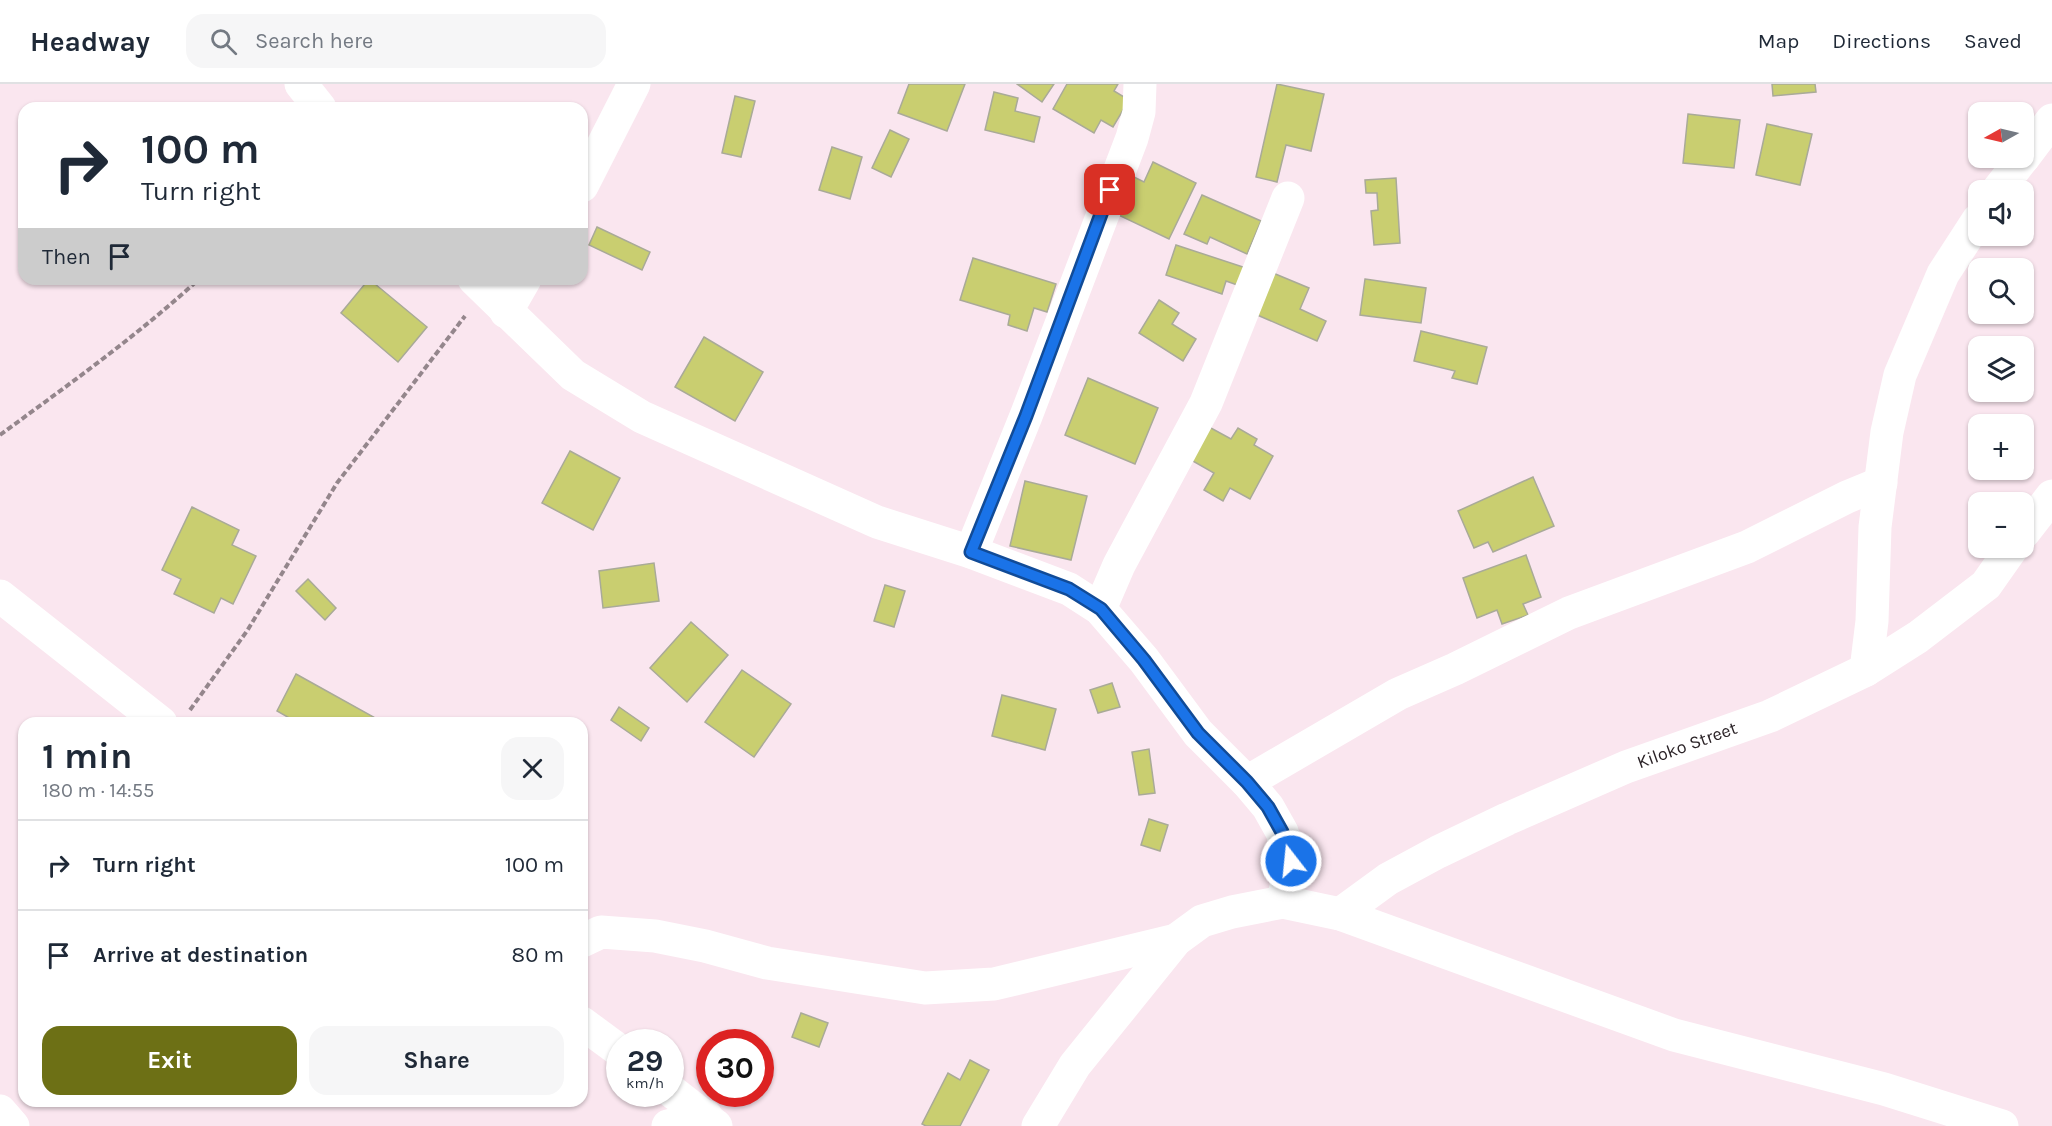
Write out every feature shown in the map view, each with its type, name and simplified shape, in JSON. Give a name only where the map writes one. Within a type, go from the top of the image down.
[{"type":"street","points":[[302,84],[316,102]]},
{"type":"street","points":[[588,174],[634,84]]},
{"type":"street","points":[[971,552],[1026,416],[1132,138],[1139,112],[1140,84]]},
{"type":"street","points":[[2034,143],[2052,120]]},
{"type":"street","points":[[2006,180],[2015,168]]},
{"type":"street","points":[[1101,609],[1119,565],[1206,404],[1288,198]]},
{"type":"street","points":[[1866,670],[1872,621],[1875,527],[1887,432],[1900,375],[1943,274],[1968,235]]},
{"type":"street","points":[[510,285],[488,294],[573,375],[642,417],[877,522],[971,552],[1069,589],[1101,609],[1144,660],[1198,733],[1247,782],[1268,807],[1282,832],[1291,861],[1283,902]]},
{"type":"street","points":[[1247,782],[1398,694],[1455,669],[1569,613],[1747,547],[1847,497],[1881,483]]},
{"type":"street","points":[[2034,519],[2052,496]]},
{"type":"street","name":"Kiloko Street","points":[[1340,914],[1388,879],[1507,819],[1626,767],[1770,716],[1866,670],[1918,637],[1986,585],[2005,558]]},
{"type":"street","points":[[0,596],[173,717]]},
{"type":"street","points":[[1038,1126],[1075,1065],[1176,940],[1202,921],[1232,912],[1283,902],[1340,914],[1674,1035],[1884,1089],[2002,1126]]},
{"type":"street","points":[[588,938],[601,932],[655,936],[705,946],[767,963],[926,988],[994,984],[1176,940]]},
{"type":"street","points":[[588,1027],[606,1041]]},
{"type":"street","points":[[684,1100],[711,1121]]},
{"type":"street","points":[[0,1112],[13,1126]]},
{"type":"street","points":[[668,1126],[711,1121]]},
{"type":"path","points":[[0,435],[78,378],[192,285]]},
{"type":"path","points":[[175,717],[247,631],[337,483],[488,294]]},
{"type":"building","points":[[909,84],[965,84],[947,131],[898,113]]},
{"type":"building","points":[[1017,84],[1054,84],[1042,102]]},
{"type":"building","points":[[1067,84],[1118,84],[1114,91],[1129,100],[1113,127],[1101,120],[1094,133],[1053,109]]},
{"type":"building","points":[[1277,84],[1324,94],[1311,151],[1286,145],[1277,182],[1256,177]]},
{"type":"building","points":[[1772,84],[1815,84],[1816,92],[1773,96]]},
{"type":"building","points":[[994,92],[1018,98],[1015,111],[1040,117],[1034,142],[985,130]]},
{"type":"building","points":[[735,96],[755,101],[741,157],[722,153]]},
{"type":"building","points":[[1688,114],[1740,120],[1734,168],[1683,163]]},
{"type":"building","points":[[1767,124],[1812,134],[1800,185],[1756,175]]},
{"type":"building","points":[[890,130],[909,139],[891,177],[872,168]]},
{"type":"building","points":[[832,147],[862,157],[850,199],[819,190]]},
{"type":"building","points":[[1153,162],[1196,183],[1169,239],[1112,212],[1130,175],[1144,182]]},
{"type":"building","points":[[1396,178],[1400,243],[1374,245],[1371,211],[1378,210],[1377,193],[1366,193],[1365,180]]},
{"type":"building","points":[[1202,195],[1261,221],[1247,254],[1210,237],[1207,244],[1184,234]]},
{"type":"building","points":[[597,227],[650,252],[642,270],[589,245]]},
{"type":"building","points":[[1176,245],[1249,269],[1243,287],[1226,281],[1222,294],[1166,275]]},
{"type":"building","points":[[973,258],[1056,284],[1047,312],[1034,308],[1027,331],[1008,325],[1010,315],[960,300]]},
{"type":"building","points":[[1273,273],[1309,288],[1300,309],[1326,321],[1317,341],[1255,314]]},
{"type":"building","points":[[1365,279],[1426,288],[1421,323],[1360,315]]},
{"type":"building","points":[[364,285],[376,285],[427,327],[398,362],[341,313]]},
{"type":"building","points":[[1159,300],[1179,313],[1172,324],[1196,339],[1183,361],[1139,333]]},
{"type":"building","points":[[1421,331],[1487,347],[1477,384],[1452,378],[1455,371],[1414,361]]},
{"type":"building","points":[[704,337],[763,372],[735,421],[675,387]]},
{"type":"building","points":[[1088,378],[1158,408],[1135,464],[1065,435]]},
{"type":"building","points":[[1209,427],[1231,439],[1238,428],[1257,439],[1254,445],[1273,456],[1250,499],[1230,488],[1223,501],[1204,490],[1214,473],[1191,460]]},
{"type":"building","points":[[570,451],[620,478],[593,530],[542,503]]},
{"type":"building","points":[[1533,477],[1554,526],[1493,552],[1488,542],[1474,548],[1458,511]]},
{"type":"building","points":[[1025,481],[1087,496],[1071,560],[1010,546]]},
{"type":"building","points":[[192,507],[239,530],[232,545],[256,556],[233,604],[221,598],[214,613],[174,594],[181,579],[162,570]]},
{"type":"building","points":[[1526,555],[1541,597],[1523,604],[1528,615],[1502,624],[1497,610],[1477,618],[1463,578]]},
{"type":"building","points":[[654,563],[659,601],[603,608],[599,571]]},
{"type":"building","points":[[308,579],[336,608],[325,620],[296,591]]},
{"type":"building","points":[[885,585],[905,591],[894,627],[874,621]]},
{"type":"building","points":[[691,622],[728,655],[687,702],[650,668]]},
{"type":"building","points":[[742,670],[791,704],[754,757],[705,722]]},
{"type":"building","points":[[296,674],[374,717],[288,717],[277,711]]},
{"type":"building","points":[[1112,683],[1120,707],[1098,713],[1090,690]]},
{"type":"building","points":[[1002,695],[1056,709],[1045,750],[992,736]]},
{"type":"building","points":[[619,707],[649,728],[641,741],[611,720]]},
{"type":"building","points":[[1149,749],[1155,793],[1139,795],[1132,752]]},
{"type":"building","points":[[1149,819],[1168,825],[1160,851],[1141,845]]},
{"type":"building","points":[[801,1013],[828,1023],[819,1047],[792,1037]]},
{"type":"building","points":[[970,1060],[989,1070],[960,1126],[922,1124],[948,1073],[960,1080]]},
{"type":"route","points":[[1110,190],[1026,416],[971,552],[1069,589],[1101,609],[1144,660],[1198,733],[1247,782],[1268,807],[1282,832],[1291,861]]}]
